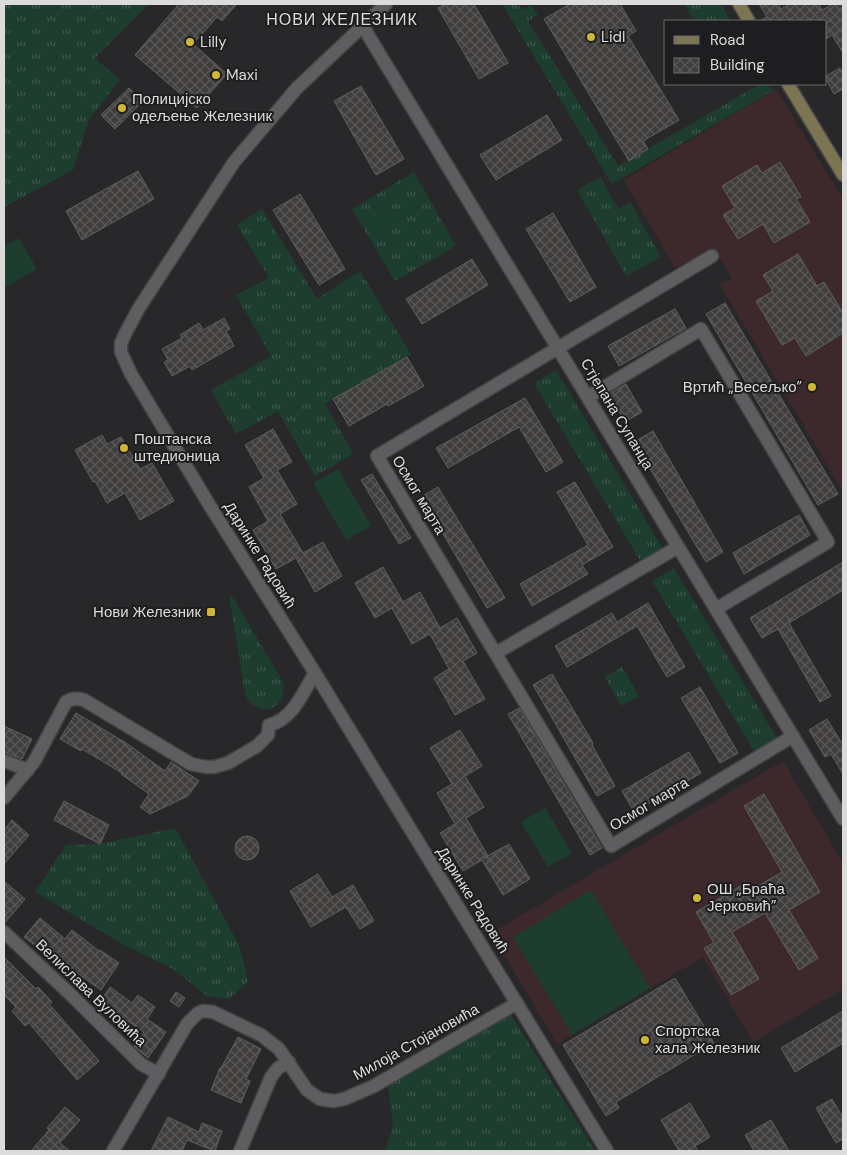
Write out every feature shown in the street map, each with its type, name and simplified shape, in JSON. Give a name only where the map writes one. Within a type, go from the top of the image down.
[{"type":"main road","points":[[738,4],[748,20]]},
{"type":"main road","points":[[789,85],[843,175]]},
{"type":"street","name":"Даринке Радовић","points":[[386,4],[291,95],[234,162],[139,308],[120,347],[122,358],[210,506],[315,673],[607,1151]]},
{"type":"street","name":"Стјепана Супанца","points":[[362,25],[843,819]]},
{"type":"street","points":[[559,349],[712,256]]},
{"type":"street","points":[[588,397],[702,329],[828,542],[716,609]]},
{"type":"street","name":"Осмог марта","points":[[559,349],[377,456],[611,846],[793,736]]},
{"type":"street","points":[[496,653],[678,547]]},
{"type":"street","points":[[4,798],[28,770],[66,702],[70,699],[79,698],[84,700],[192,764],[214,767],[228,763],[257,746],[268,734],[269,724],[278,723],[286,717],[315,673]]},
{"type":"street","points":[[4,761],[28,770]]},
{"type":"street","name":"Велислава Вуловића","points":[[4,932],[141,1064],[159,1074]]},
{"type":"street","name":"Милоја Стојановића","points":[[113,1151],[190,1020],[198,1012],[214,1012],[275,1044],[289,1062],[299,1081],[313,1096],[328,1101],[344,1099],[374,1086],[517,1003]]},
{"type":"street","points":[[240,1151],[271,1077],[278,1068],[289,1062]]},
{"type":"shaded area","name":"Вртић „Весељко”","points":[[776,89],[843,199],[843,492],[719,283],[733,280],[713,248],[675,268],[624,180]]},
{"type":"shaded area","name":"ОШ „Браћа Јерковић”","points":[[783,761],[843,863],[843,989],[753,1042],[703,957],[557,1044],[491,933]]},
{"type":"green space","points":[[4,4],[149,4],[95,58],[120,80],[89,119],[73,170],[4,207]]},
{"type":"green space","points":[[502,4],[518,4],[522,10],[531,5],[538,15],[528,21],[618,166],[755,87],[765,85],[774,90],[612,184]]},
{"type":"green space","points":[[684,4],[721,4],[730,20],[693,20]]},
{"type":"green space","points":[[414,172],[456,246],[395,281],[352,209]]},
{"type":"green space","points":[[600,177],[618,209],[630,202],[661,257],[626,276],[577,190]]},
{"type":"green space","points":[[381,203],[395,228],[374,240],[360,216]]},
{"type":"green space","points":[[262,209],[317,299],[360,271],[411,354],[325,404],[353,454],[315,476],[278,411],[236,434],[211,390],[271,356],[236,295],[269,278],[237,225]]},
{"type":"green space","points":[[19,238],[37,269],[4,288],[4,246]]},
{"type":"green space","points":[[556,370],[663,549],[641,562],[534,383]]},
{"type":"green space","points":[[338,469],[371,526],[346,540],[313,483]]},
{"type":"green space","points":[[674,568],[778,740],[755,753],[652,581]]},
{"type":"green space","points":[[231,596],[283,682],[281,700],[270,709],[256,707],[245,694],[230,601]]},
{"type":"green space","points":[[622,667],[639,696],[621,706],[605,677]]},
{"type":"green space","points":[[545,808],[572,853],[548,867],[521,822]]},
{"type":"green space","points":[[175,828],[239,945],[248,981],[229,999],[207,996],[173,969],[124,945],[35,892],[66,845],[100,844]]},
{"type":"green space","points":[[591,890],[650,988],[572,1035],[513,937]]},
{"type":"green space","points":[[511,1015],[595,1151],[385,1151],[393,1125],[388,1086]]},
{"type":"building","points":[[179,4],[237,4],[222,21],[217,17],[193,44],[227,74],[197,108],[135,55]]},
{"type":"building","points":[[446,4],[474,4],[508,63],[479,79],[438,8]]},
{"type":"building","points":[[570,4],[620,4],[636,31],[628,36],[679,120],[643,141],[648,149],[629,161],[544,19]]},
{"type":"building","points":[[759,4],[778,4],[781,9],[790,4],[819,4],[822,10],[833,4],[843,4],[843,53],[832,35],[827,38],[827,20],[761,20],[767,17]]},
{"type":"building","points":[[840,68],[843,75],[843,89],[834,94],[827,81],[827,75]]},
{"type":"building","points":[[361,86],[404,159],[376,175],[334,101]]},
{"type":"building","name":"Полицијско одељење Железник","points":[[129,88],[143,101],[115,129],[101,115]]},
{"type":"building","points":[[547,115],[562,140],[496,180],[480,155]]},
{"type":"building","points":[[780,162],[801,197],[796,199],[810,222],[774,243],[763,224],[738,239],[723,215],[735,208],[722,186],[757,165],[762,173]]},
{"type":"building","points":[[138,171],[154,199],[82,240],[66,211]]},
{"type":"building","points":[[300,194],[345,269],[319,285],[273,210]]},
{"type":"building","points":[[553,213],[596,287],[570,302],[526,229]]},
{"type":"building","points":[[798,254],[817,286],[824,282],[843,313],[843,333],[806,356],[795,338],[782,345],[756,301],[773,291],[763,275]]},
{"type":"building","points":[[472,259],[488,285],[422,324],[406,299]]},
{"type":"building","points":[[725,303],[838,494],[818,505],[706,314]]},
{"type":"building","points":[[675,309],[686,328],[619,366],[608,346]]},
{"type":"building","points":[[224,318],[230,329],[226,331],[234,346],[192,370],[190,366],[172,376],[164,362],[168,360],[162,349],[182,338],[180,335],[199,323],[203,330]]},
{"type":"building","points":[[407,357],[424,386],[388,406],[387,404],[349,426],[333,399]]},
{"type":"building","points":[[626,384],[642,412],[625,422],[609,394]]},
{"type":"building","points":[[525,398],[563,462],[546,472],[519,427],[448,468],[436,448]]},
{"type":"building","points":[[273,429],[292,462],[277,470],[297,504],[280,514],[303,553],[323,542],[342,576],[315,592],[296,558],[276,569],[253,530],[268,521],[249,487],[264,478],[245,445]]},
{"type":"building","points":[[653,431],[723,552],[706,562],[634,442]]},
{"type":"building","points":[[102,435],[107,444],[121,437],[140,469],[152,463],[174,501],[140,520],[125,493],[107,503],[75,450]]},
{"type":"building","points":[[372,474],[411,538],[399,544],[361,480]]},
{"type":"building","points":[[575,482],[613,547],[582,565],[588,574],[532,606],[520,584],[588,545],[557,492]]},
{"type":"building","points":[[438,487],[505,598],[487,608],[421,497]]},
{"type":"building","points":[[799,515],[810,535],[744,574],[733,553]]},
{"type":"building","points":[[843,562],[843,590],[789,623],[831,696],[820,702],[778,629],[762,638],[750,618]]},
{"type":"building","points":[[383,567],[403,602],[420,592],[440,628],[457,618],[477,653],[463,661],[485,699],[455,715],[434,678],[449,669],[430,634],[412,644],[392,608],[375,618],[355,583]]},
{"type":"building","points":[[648,603],[685,667],[667,677],[637,626],[567,667],[555,646],[612,613],[617,622]]},
{"type":"building","points":[[552,674],[593,743],[592,745],[615,786],[597,796],[533,685]]},
{"type":"building","points":[[700,687],[738,753],[720,763],[681,698]]},
{"type":"building","points":[[519,708],[602,848],[590,855],[508,714]]},
{"type":"building","points":[[76,713],[126,743],[165,771],[171,762],[199,781],[188,796],[150,814],[140,807],[149,794],[122,773],[82,749],[81,751],[60,739]]},
{"type":"building","points":[[827,719],[843,745],[843,774],[831,754],[825,757],[809,730]]},
{"type":"building","points":[[4,726],[32,739],[22,759],[4,752]]},
{"type":"building","points":[[460,730],[482,766],[465,776],[484,807],[466,818],[488,856],[509,844],[530,879],[503,895],[482,860],[463,871],[440,833],[455,824],[437,793],[452,784],[430,748]]},
{"type":"building","points":[[689,752],[701,773],[634,812],[622,791]]},
{"type":"building","points":[[764,794],[820,892],[789,910],[818,958],[799,970],[765,913],[732,932],[759,979],[731,995],[704,948],[714,943],[696,912],[744,884],[748,892],[782,872],[744,806]]},
{"type":"building","points":[[64,801],[109,825],[100,844],[54,820]]},
{"type":"building","points":[[12,820],[29,835],[4,864],[4,830]]},
{"type":"building","points":[[247,836],[256,839],[259,848],[256,857],[247,860],[238,857],[235,848],[238,839]]},
{"type":"building","points":[[318,874],[332,897],[353,885],[374,921],[360,929],[346,907],[311,927],[290,891]]},
{"type":"building","points":[[4,881],[25,899],[4,924]]},
{"type":"building","points":[[40,918],[65,939],[72,930],[99,951],[119,963],[101,990],[73,970],[71,972],[24,937]]},
{"type":"building","points":[[4,957],[52,1002],[49,1004],[99,1061],[77,1080],[29,1023],[25,1026],[12,1011],[16,1007],[4,995]]},
{"type":"building","name":"Спортска хала Железник","points":[[675,978],[714,1043],[616,1102],[619,1108],[606,1116],[563,1045]]},
{"type":"building","points":[[110,987],[132,1003],[138,995],[155,1007],[147,1019],[166,1032],[148,1058],[134,1046],[144,1032],[119,1015],[115,1021],[96,1008]]},
{"type":"building","points":[[176,992],[185,998],[179,1007],[170,1001]]},
{"type":"building","points":[[843,1011],[843,1043],[795,1072],[781,1048]]},
{"type":"building","points":[[238,1037],[261,1049],[246,1079],[250,1081],[241,1103],[211,1090],[220,1068]]},
{"type":"building","points":[[832,1099],[843,1118],[843,1139],[836,1143],[816,1108]]},
{"type":"building","points":[[690,1103],[710,1137],[695,1146],[698,1151],[679,1151],[661,1120]]},
{"type":"building","points":[[65,1107],[80,1120],[60,1143],[70,1151],[31,1151],[49,1130],[47,1128]]},
{"type":"building","points":[[168,1117],[199,1132],[202,1123],[222,1131],[215,1151],[187,1140],[182,1151],[151,1151]]},
{"type":"building","points":[[771,1120],[789,1151],[754,1151],[745,1135]]},
{"type":"place","name":"Lidl","points":[[591,37]]},
{"type":"place","name":"Lilly","points":[[190,42]]},
{"type":"place","name":"Maxi","points":[[216,75]]},
{"type":"place","name":"Полицијско одељење Железник","points":[[122,108]]},
{"type":"place","name":"Вртић „Весељко”","points":[[812,387]]},
{"type":"place","name":"Поштанска штедионица","points":[[124,448]]},
{"type":"place","name":"Нови Железник","points":[[211,612]]},
{"type":"place","name":"ОШ „Браћа Јерковић”","points":[[697,898]]},
{"type":"place","name":"Спортска хала Железник","points":[[645,1040]]},
{"type":"district","name":"НОВИ ЖЕЛЕЗНИК","points":[[342,19]]}]
